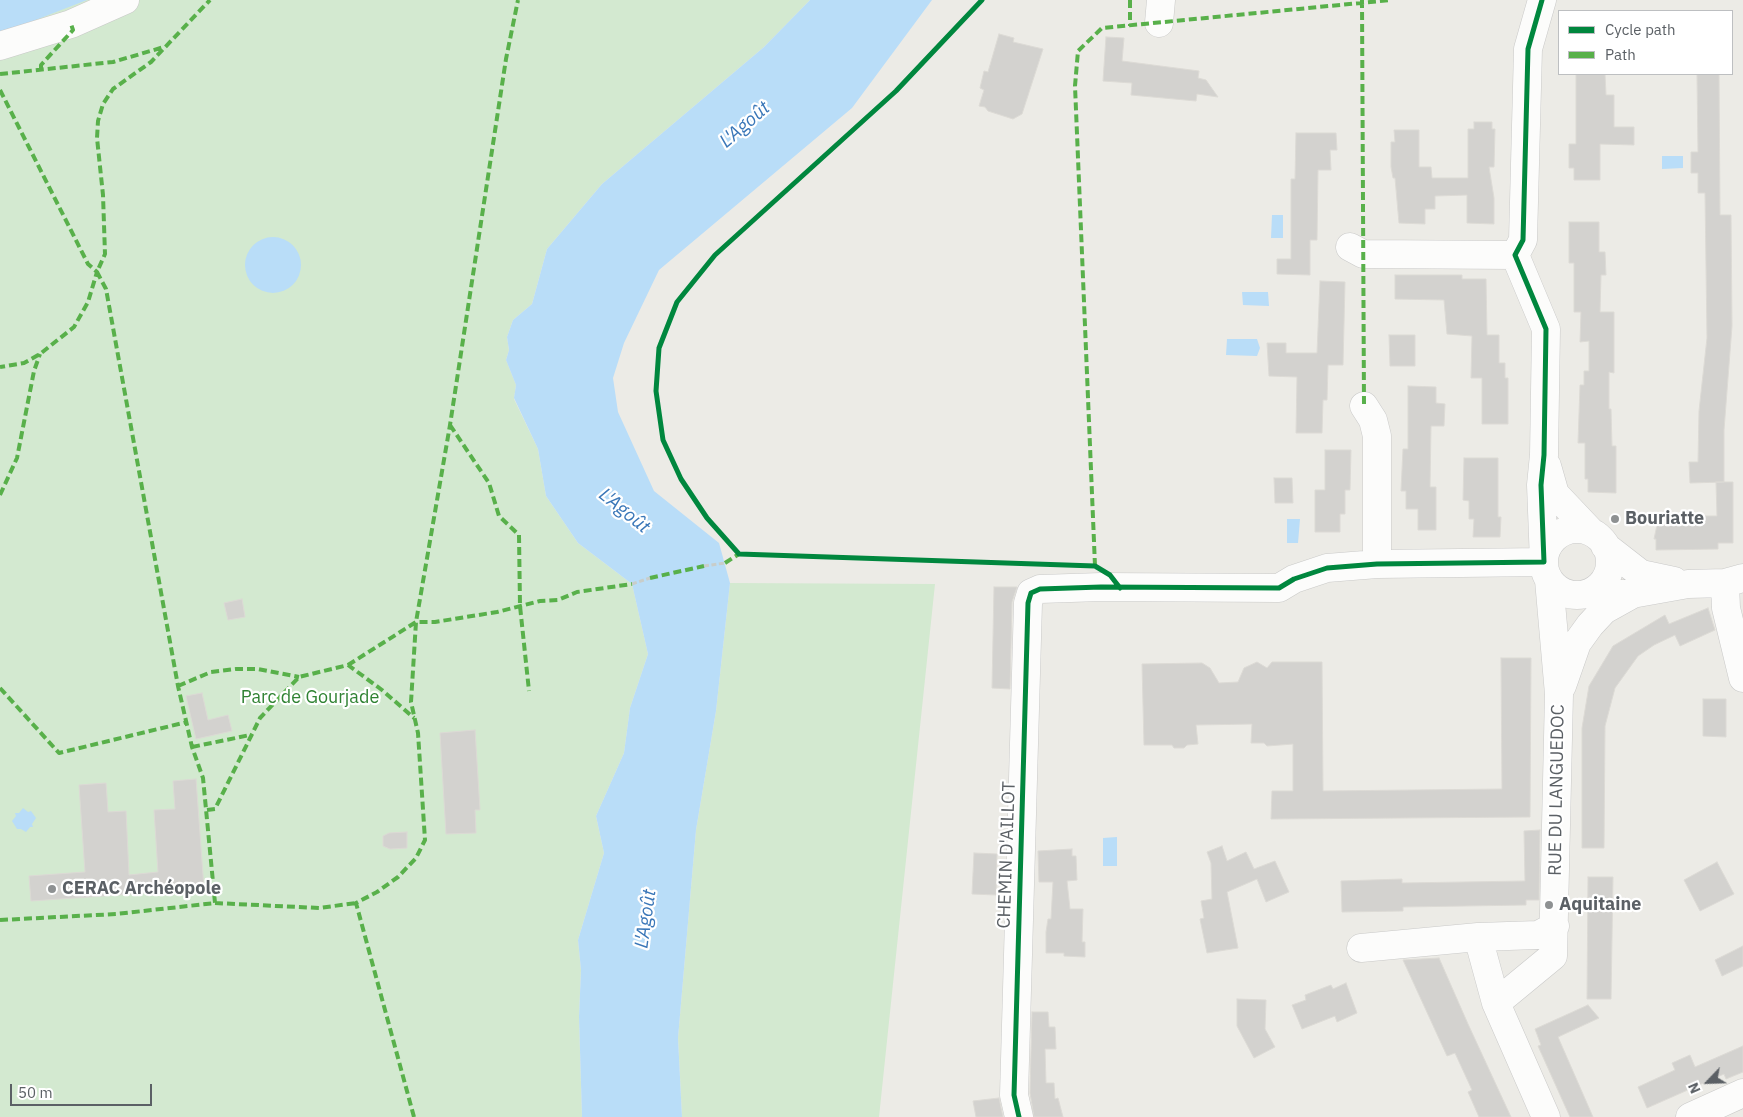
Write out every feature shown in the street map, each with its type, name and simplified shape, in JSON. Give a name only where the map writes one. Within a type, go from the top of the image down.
[{"type":"street","points":[[0,46],[71,24],[125,0]]},
{"type":"street","points":[[1515,255],[1523,240],[1528,49],[1542,0]]},
{"type":"street","points":[[1350,247],[1363,254],[1515,255]]},
{"type":"street","points":[[1515,255],[1546,329],[1544,454],[1555,494],[1598,539],[1640,574],[1688,584],[1734,581],[1726,608],[1743,678]]},
{"type":"street","points":[[1364,406],[1373,420],[1377,436],[1377,564],[1546,571]]},
{"type":"street","name":"RUE DU LANGUEDOC","points":[[1496,1003],[1554,956],[1559,694],[1546,571],[1541,484],[1544,454]]},
{"type":"street","points":[[1578,529],[1598,539],[1610,562],[1601,593],[1565,593],[1546,571],[1547,548],[1552,540],[1561,533],[1578,529]]},
{"type":"street","name":"CHEMIN D'AILLOT","points":[[1019,1117],[1014,1095],[1028,613],[1031,593],[1040,589],[1280,588],[1310,572],[1327,568],[1377,564]]},
{"type":"street","name":"RUE DU LANGUEDOC","points":[[1559,694],[1577,644],[1601,593],[1632,594],[1688,584]]},
{"type":"street","points":[[1362,948],[1478,937],[1538,935],[1555,926]]},
{"type":"street","points":[[1478,937],[1496,1003],[1546,1117]]},
{"type":"street","points":[[1690,1117],[1743,1093]]},
{"type":"path","points":[[704,566],[726,563]]},
{"type":"path","points":[[632,584],[650,578]]},
{"type":"green space","name":"Parc de Gourjade","points":[[0,0],[810,0],[764,47],[602,184],[547,249],[532,304],[513,320],[507,337],[509,350],[506,360],[516,385],[514,399],[538,449],[546,496],[578,543],[632,584],[648,654],[630,708],[624,753],[596,816],[604,853],[578,940],[581,970],[579,1017],[582,1117],[0,1117]]},
{"type":"green space","points":[[730,583],[935,584],[879,1117],[682,1117],[678,1038],[696,830],[716,711]]},
{"type":"water","points":[[0,0],[87,0],[33,21],[0,40]]},
{"type":"water","name":"L'Agoût","points":[[810,0],[932,0],[852,108],[659,270],[624,343],[613,378],[618,412],[654,491],[719,543],[730,583],[716,711],[696,830],[678,1038],[682,1117],[582,1117],[579,1017],[581,970],[578,940],[604,853],[596,816],[624,753],[630,708],[648,654],[632,584],[578,543],[546,496],[538,449],[514,398],[516,385],[506,360],[509,350],[507,337],[513,320],[532,304],[547,249],[602,184],[764,47]]},
{"type":"water","points":[[1662,156],[1683,156],[1683,168],[1662,169]]},
{"type":"water","points":[[1272,215],[1283,215],[1283,238],[1271,238]]},
{"type":"water","points":[[273,237],[284,239],[293,245],[299,254],[301,265],[299,276],[293,285],[284,291],[273,293],[262,291],[253,285],[247,276],[245,265],[247,254],[253,245],[262,239]]},
{"type":"water","points":[[1242,292],[1268,292],[1269,306],[1243,305]]},
{"type":"water","points":[[1227,339],[1257,339],[1260,348],[1257,356],[1226,355]]},
{"type":"water","points":[[1287,519],[1300,519],[1298,543],[1287,543]]},
{"type":"water","points":[[23,808],[28,812],[31,811],[36,818],[32,824],[33,827],[30,827],[26,832],[17,829],[12,821],[16,816],[15,813],[19,813]]},
{"type":"water","points":[[1117,837],[1117,866],[1103,866],[1103,838]]},
{"type":"building","points":[[999,34],[1014,38],[1013,42],[1043,49],[1022,114],[1013,119],[979,106],[984,90],[980,88],[984,71],[988,72]]},
{"type":"building","points":[[1106,37],[1124,38],[1122,61],[1199,71],[1198,78],[1206,80],[1218,97],[1197,94],[1196,101],[1131,95],[1132,83],[1103,81]]},
{"type":"building","points":[[1576,75],[1605,75],[1606,95],[1614,95],[1614,127],[1634,127],[1634,145],[1600,144],[1600,180],[1574,180],[1574,168],[1569,168],[1569,144],[1576,144]]},
{"type":"building","points":[[1697,75],[1719,75],[1720,215],[1731,215],[1732,326],[1724,430],[1724,482],[1690,483],[1689,462],[1698,462],[1699,411],[1707,338],[1705,193],[1698,193],[1698,173],[1691,173],[1691,152],[1698,152]]},
{"type":"building","points":[[1474,122],[1492,122],[1492,129],[1495,129],[1494,167],[1489,167],[1494,198],[1494,224],[1467,223],[1467,195],[1435,196],[1435,209],[1425,209],[1425,224],[1399,223],[1395,178],[1393,178],[1391,167],[1391,142],[1395,142],[1394,130],[1419,130],[1419,167],[1431,167],[1432,178],[1468,178],[1468,129],[1474,129]]},
{"type":"building","points":[[1296,133],[1336,133],[1337,150],[1330,150],[1331,170],[1318,170],[1317,240],[1310,240],[1310,275],[1277,274],[1277,259],[1291,259],[1291,179],[1295,179]]},
{"type":"building","points":[[1569,222],[1599,222],[1599,252],[1605,252],[1606,275],[1601,275],[1600,312],[1614,312],[1614,373],[1609,372],[1609,409],[1611,409],[1612,446],[1616,446],[1616,493],[1588,492],[1588,479],[1585,479],[1585,443],[1578,443],[1580,385],[1584,385],[1584,371],[1589,371],[1589,341],[1580,342],[1581,312],[1574,312],[1574,263],[1569,263]]},
{"type":"building","points":[[1395,275],[1462,275],[1462,279],[1486,279],[1487,335],[1499,335],[1499,363],[1505,363],[1505,378],[1508,378],[1508,424],[1482,424],[1482,378],[1471,378],[1472,336],[1447,334],[1444,300],[1395,299]]},
{"type":"building","points":[[1320,281],[1345,282],[1343,365],[1328,365],[1327,400],[1323,400],[1322,433],[1296,433],[1297,377],[1269,376],[1267,343],[1286,343],[1286,353],[1317,353]]},
{"type":"building","points":[[1389,335],[1415,335],[1415,366],[1390,366]]},
{"type":"building","points":[[1408,386],[1436,387],[1436,403],[1445,404],[1444,426],[1431,426],[1430,487],[1436,487],[1436,530],[1418,530],[1418,509],[1406,509],[1406,491],[1401,491],[1403,449],[1408,449]]},
{"type":"building","points":[[1325,450],[1351,450],[1350,490],[1345,490],[1345,514],[1340,514],[1340,532],[1315,532],[1315,490],[1325,490]]},
{"type":"building","points":[[1464,458],[1498,458],[1498,517],[1501,517],[1500,537],[1473,537],[1474,519],[1469,519],[1469,501],[1463,500]]},
{"type":"building","points":[[1274,478],[1292,478],[1293,503],[1275,503]]},
{"type":"building","points":[[1716,482],[1733,482],[1733,543],[1718,543],[1718,549],[1656,550],[1656,539],[1654,539],[1657,525],[1679,524],[1678,516],[1717,516]]},
{"type":"building","points":[[994,587],[1017,587],[1012,602],[1010,689],[992,688]]},
{"type":"building","points":[[242,599],[245,617],[228,620],[224,603]]},
{"type":"building","points":[[1708,608],[1715,630],[1680,646],[1675,635],[1654,645],[1638,656],[1615,688],[1605,726],[1604,848],[1582,848],[1582,728],[1589,686],[1613,646],[1665,615],[1669,624]]},
{"type":"building","points":[[1501,658],[1531,658],[1530,817],[1271,819],[1272,791],[1293,791],[1293,744],[1267,746],[1264,743],[1251,743],[1252,724],[1196,725],[1198,744],[1187,745],[1184,748],[1174,748],[1172,745],[1144,745],[1142,664],[1202,663],[1210,668],[1219,683],[1238,682],[1244,668],[1257,662],[1267,668],[1272,662],[1322,662],[1323,791],[1502,789]]},
{"type":"building","points":[[202,693],[208,720],[228,715],[232,731],[196,739],[186,696]]},
{"type":"building","points":[[1703,699],[1726,699],[1726,737],[1703,736]]},
{"type":"building","points":[[475,730],[480,810],[475,810],[476,833],[446,834],[440,733]]},
{"type":"building","points":[[196,779],[204,889],[31,901],[29,876],[85,872],[79,785],[106,783],[108,812],[126,811],[129,875],[158,872],[154,810],[175,809],[173,781]]},
{"type":"building","points":[[1540,830],[1539,900],[1526,900],[1526,905],[1403,907],[1403,911],[1342,912],[1341,881],[1402,879],[1402,883],[1525,881],[1524,831]]},
{"type":"building","points":[[407,832],[407,848],[390,849],[383,846],[383,836],[389,833]]},
{"type":"building","points":[[1222,846],[1227,861],[1246,852],[1254,869],[1275,861],[1289,892],[1266,902],[1257,879],[1227,892],[1238,948],[1207,953],[1200,919],[1204,918],[1201,901],[1212,899],[1211,863],[1207,852]]},
{"type":"building","points":[[1072,849],[1072,856],[1076,856],[1077,880],[1067,881],[1070,909],[1083,909],[1082,942],[1085,942],[1085,957],[1064,956],[1064,953],[1046,953],[1046,932],[1048,919],[1051,919],[1053,882],[1039,882],[1038,851]]},
{"type":"building","points":[[974,853],[997,854],[996,895],[972,894]]},
{"type":"building","points":[[1717,862],[1734,894],[1700,911],[1684,880]]},
{"type":"building","points":[[1588,877],[1613,877],[1611,999],[1587,999]]},
{"type":"building","points":[[1743,946],[1743,966],[1722,976],[1715,960]]},
{"type":"building","points":[[1439,958],[1511,1117],[1479,1117],[1468,1092],[1472,1090],[1455,1053],[1447,1056],[1403,960]]},
{"type":"building","points":[[1346,983],[1357,1013],[1337,1022],[1335,1016],[1302,1029],[1292,1005],[1306,1000],[1305,995],[1331,985],[1333,989]]},
{"type":"building","points":[[1237,999],[1266,1000],[1265,1029],[1275,1047],[1254,1058],[1237,1026]]},
{"type":"building","points":[[1588,1005],[1599,1018],[1558,1037],[1593,1117],[1570,1117],[1538,1046],[1541,1045],[1535,1029]]},
{"type":"building","points":[[1032,1012],[1048,1012],[1049,1027],[1055,1027],[1056,1049],[1045,1049],[1046,1083],[1054,1083],[1055,1099],[1058,1098],[1063,1117],[1034,1117],[1030,1093]]},
{"type":"building","points":[[1743,1046],[1743,1072],[1726,1079],[1724,1074],[1647,1108],[1638,1087],[1675,1070],[1672,1063],[1690,1055],[1695,1067]]},
{"type":"building","points":[[999,1098],[1003,1117],[976,1117],[973,1101]]},
{"type":"marked path","points":[[0,920],[116,914],[215,903],[203,778],[192,747],[178,686],[106,289],[97,272],[105,254],[103,195],[97,138],[98,121],[103,104],[113,89],[151,62],[210,0]]},
{"type":"marked path","points":[[414,1117],[356,903],[377,892],[398,877],[416,858],[425,840],[418,733],[411,702],[416,622],[450,425],[506,59],[518,0]]},
{"type":"marked path","points":[[1130,0],[1130,26]]},
{"type":"marked path","points":[[1362,0],[1364,406]]},
{"type":"marked path","points":[[1095,566],[1075,86],[1078,51],[1102,28],[1391,0]]},
{"type":"marked path","points":[[41,69],[41,65],[73,30],[71,24]]},
{"type":"marked path","points":[[0,74],[113,62],[164,47]]},
{"type":"marked path","points":[[0,90],[88,264],[97,272],[88,302],[74,327],[40,354],[24,363],[0,367]]},
{"type":"marked path","points":[[0,495],[17,458],[34,371],[40,354]]},
{"type":"marked path","points":[[450,425],[489,483],[499,516],[519,535],[520,606],[529,691]]},
{"type":"marked path","points":[[725,563],[739,554]]},
{"type":"marked path","points":[[650,578],[704,566]]},
{"type":"marked path","points":[[348,665],[416,622],[435,622],[497,612],[540,601],[558,600],[577,592],[632,584]]},
{"type":"marked path","points":[[207,810],[215,809],[260,718],[299,677],[348,665],[382,690],[414,718]]},
{"type":"marked path","points":[[178,686],[211,672],[236,669],[258,669],[299,677]]},
{"type":"marked path","points":[[0,688],[59,753],[187,722]]},
{"type":"marked path","points":[[192,747],[250,735]]},
{"type":"marked path","points":[[215,903],[319,908],[356,903]]},
{"type":"cycle path","points":[[982,0],[896,91],[715,255],[677,302],[659,348],[656,391],[663,440],[681,479],[707,518],[739,554],[1095,566],[1110,575],[1120,588]]},
{"type":"cycle path","points":[[1019,1117],[1014,1095],[1028,603],[1031,593],[1040,589],[1101,587],[1279,588],[1294,579],[1327,568],[1377,564],[1544,562],[1541,485],[1544,455],[1546,329],[1515,255],[1523,240],[1528,49],[1542,0]]},
{"type":"place","name":"Bouriatte","points":[[1615,519]]},
{"type":"place","name":"CERAC Archéopole","points":[[52,889]]},
{"type":"place","name":"Aquitaine","points":[[1549,905]]}]
